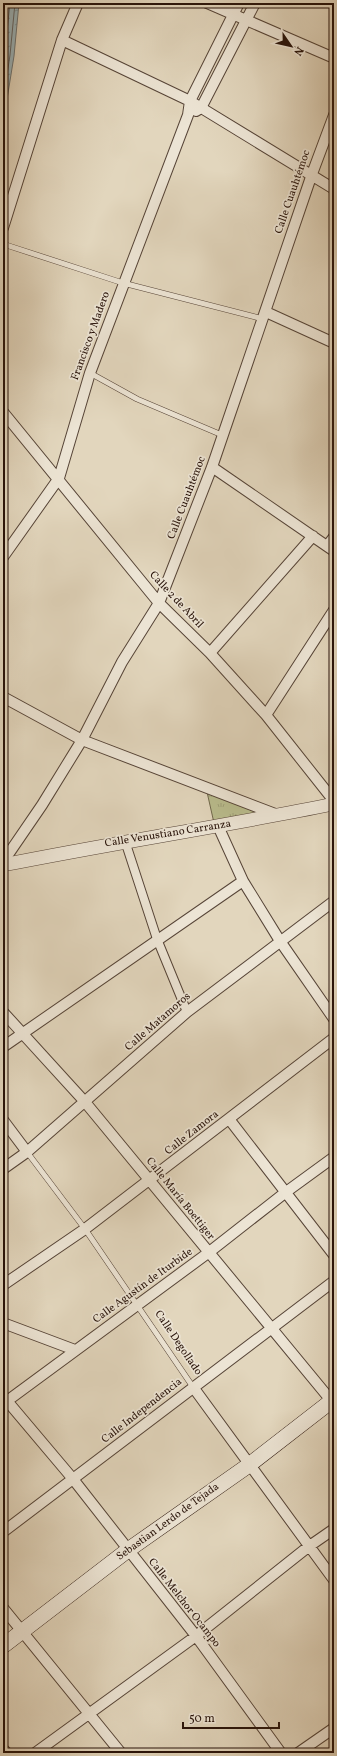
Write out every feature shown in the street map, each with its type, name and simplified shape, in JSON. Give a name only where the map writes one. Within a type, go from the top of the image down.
[{"type":"main road","name":"Sebastian Lerdo de Tejada","points":[[3,1646],[128,1550],[249,1465],[333,1401]]},
{"type":"street","points":[[3,228],[62,40],[78,3]]},
{"type":"street","points":[[207,3],[334,58]]},
{"type":"street","name":"Francisco y Madero","points":[[3,557],[59,478],[90,373],[188,115],[190,101],[239,3]]},
{"type":"street","points":[[188,115],[201,108],[255,3]]},
{"type":"street","points":[[62,40],[190,101],[312,174],[334,189]]},
{"type":"street","name":"Calle Cuauhtémoc","points":[[3,862],[42,805],[82,740],[122,662],[159,602],[212,467],[265,316],[312,174],[334,115]]},
{"type":"street","points":[[265,316],[334,343]]},
{"type":"street","name":"Calle 2 de Abril","points":[[3,412],[59,478],[159,602],[210,653],[330,789],[334,801]]},
{"type":"street","points":[[212,467],[330,548],[334,536]]},
{"type":"street","points":[[210,653],[313,536]]},
{"type":"street","points":[[266,715],[334,610]]},
{"type":"street","points":[[3,697],[82,740],[278,815]]},
{"type":"street","name":"Calle Venustiano Carranza","points":[[3,865],[125,841],[218,826],[334,804]]},
{"type":"street","points":[[218,826],[243,881],[280,941],[334,1019]]},
{"type":"street","points":[[125,841],[157,939],[187,1012]]},
{"type":"street","points":[[3,1047],[22,1032],[56,1011],[157,939],[243,881]]},
{"type":"street","name":"Calle Matamoros","points":[[3,1169],[27,1152],[187,1012],[334,901]]},
{"type":"street","name":"Calle María Boettiger","points":[[3,1012],[85,1102],[208,1253],[333,1401]]},
{"type":"street","name":"Calle Zamora","points":[[3,1285],[85,1230],[334,1038]]},
{"type":"street","points":[[229,1119],[334,1255]]},
{"type":"street","name":"Calle Degollado","points":[[3,1120],[27,1152]]},
{"type":"street","name":"Calle Agustín de Iturbide","points":[[4,1400],[138,1305],[286,1192],[334,1158]]},
{"type":"street","name":"Calle Independencia","points":[[3,1532],[334,1281]]},
{"type":"street","points":[[3,1323],[75,1350]]},
{"type":"street","name":"Calle Degollado","points":[[193,1387],[308,1547],[334,1580]]},
{"type":"street","name":"Calle Melchor Ocampo","points":[[4,1400],[72,1479],[196,1636],[281,1753]]},
{"type":"street","points":[[35,1753],[196,1636],[308,1547],[334,1529]]},
{"type":"street","points":[[3,1608],[121,1753]]},
{"type":"street","points":[[298,1753],[334,1728]]},
{"type":"street","points":[[3,1749],[7,1753]]},
{"type":"lane","points":[[3,244],[123,283],[265,316]]},
{"type":"lane","points":[[90,373],[137,399],[222,435]]},
{"type":"lane","name":"Calle Degollado","points":[[27,1152],[138,1305],[193,1387]]},
{"type":"green space","points":[[207,792],[258,813],[214,823]]},
{"type":"water","points":[[3,3],[19,3],[14,56],[3,124]]}]
